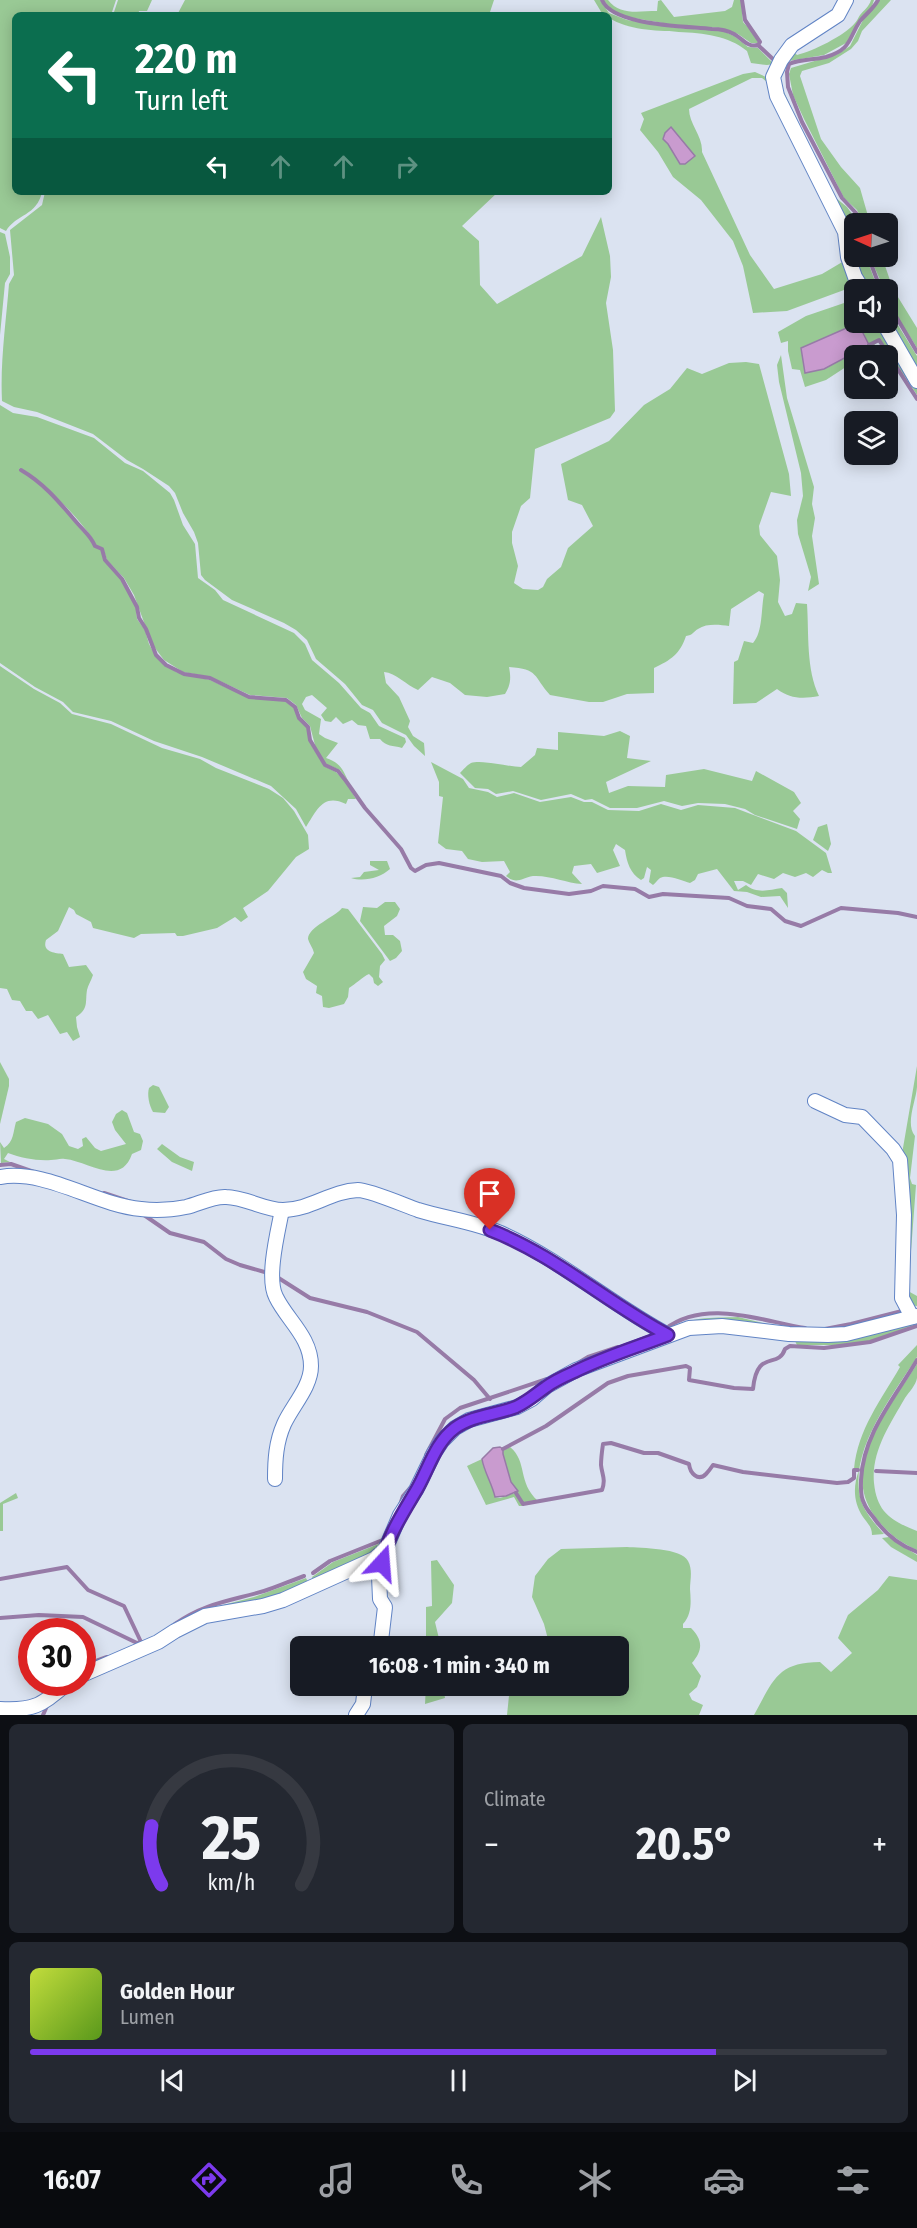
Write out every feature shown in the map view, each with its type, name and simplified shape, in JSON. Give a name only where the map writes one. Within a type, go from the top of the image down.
[{"type":"street","points":[[846,0],[838,15],[792,45],[781,60],[773,77],[777,96],[845,232],[848,257],[856,279]]},
{"type":"street","points":[[889,333],[917,381]]},
{"type":"street","points":[[382,1636],[385,1608],[380,1599],[379,1576],[385,1550],[400,1515],[416,1491],[434,1453],[454,1428],[469,1420],[517,1407],[532,1399],[547,1386],[576,1370],[689,1328],[722,1326],[789,1334],[828,1335],[856,1331],[914,1317],[902,1298],[904,1196],[900,1160],[893,1149],[862,1117],[845,1115],[815,1101]]},
{"type":"street","points":[[0,1177],[27,1176],[124,1206],[162,1210],[185,1207],[223,1196],[282,1210],[310,1206],[340,1193],[360,1190],[441,1217],[476,1224],[506,1235],[575,1275],[630,1314],[668,1335]]},
{"type":"street","points":[[275,1479],[275,1452],[279,1438],[306,1383],[311,1366],[302,1333],[275,1296],[272,1275],[275,1243],[282,1210]]},
{"type":"street","points":[[96,1669],[158,1642],[206,1616],[263,1606],[283,1600],[374,1559],[385,1550]]},
{"type":"street","points":[[0,1709],[16,1710],[45,1703],[53,1696]]},
{"type":"street","points":[[356,1715],[363,1704],[364,1696]]},
{"type":"green space","points":[[0,0],[116,0],[112,12],[12,12],[12,195],[41,195],[36,206],[10,225],[6,231],[0,228]]},
{"type":"green space","points":[[118,0],[152,0],[147,11],[114,12]]},
{"type":"green space","points":[[185,0],[494,0],[490,12],[179,12]]},
{"type":"green space","points":[[594,0],[600,0],[608,12],[601,12]]},
{"type":"green space","points":[[603,0],[608,0],[624,11],[637,12],[657,11],[658,1],[661,0],[674,17],[725,11],[732,7],[734,0],[741,0],[743,22],[756,36],[758,43],[751,43],[738,34],[722,28],[680,26],[628,17],[613,11]]},
{"type":"green space","points":[[871,0],[874,0],[846,43],[824,55],[789,61],[783,65],[780,76],[783,90],[819,167],[836,198],[851,213],[844,213],[844,219],[780,94],[777,77],[780,66],[793,51],[797,55],[804,53],[844,33],[868,7]]},
{"type":"green space","points":[[880,0],[891,0],[862,31],[858,41],[851,49],[829,63],[802,71],[800,76],[821,139],[860,188],[867,213],[858,213],[844,198],[804,119],[793,95],[789,74],[791,68],[838,54],[850,46],[863,20]]},
{"type":"green space","points":[[612,14],[627,20],[678,28],[723,31],[748,47],[758,48],[774,64],[751,63],[747,51],[715,36],[642,29],[612,19]]},
{"type":"green space","points":[[755,72],[766,77],[842,232],[844,241],[844,261],[844,267],[850,267],[853,279],[844,279],[844,290],[787,311],[753,313],[743,266],[733,241],[701,200],[673,177],[658,152],[640,130],[644,119],[641,113],[743,74]],"holes":[[[752,78],[762,78],[767,82],[838,229],[844,261],[822,274],[774,289],[750,255],[702,152],[689,109]]]},
{"type":"green space","points":[[44,195],[495,195],[462,226],[479,241],[480,285],[497,304],[582,256],[601,217],[610,256],[611,277],[606,303],[613,350],[615,411],[610,418],[535,449],[530,498],[521,506],[512,532],[512,543],[518,566],[514,583],[523,589],[538,590],[543,587],[547,579],[561,567],[568,548],[593,526],[582,505],[568,500],[561,464],[609,441],[644,405],[670,389],[687,368],[702,374],[729,363],[759,364],[789,474],[791,496],[771,492],[759,526],[760,535],[777,556],[780,580],[778,602],[785,616],[792,614],[796,603],[807,604],[810,663],[819,696],[797,697],[787,695],[777,689],[756,703],[733,704],[734,662],[738,660],[744,641],[753,643],[760,627],[764,594],[759,591],[731,609],[729,626],[705,626],[686,636],[674,656],[654,668],[654,693],[627,694],[603,702],[589,702],[550,695],[531,672],[509,667],[510,681],[505,694],[487,697],[465,695],[450,683],[432,677],[418,690],[384,672],[386,683],[399,697],[410,721],[408,727],[413,736],[424,743],[425,756],[406,735],[382,723],[373,710],[362,705],[345,684],[316,659],[307,640],[296,630],[232,600],[205,580],[201,575],[198,543],[194,532],[175,493],[169,486],[127,460],[93,434],[2,401],[9,284],[14,275],[10,230],[42,205]]},
{"type":"green space","points":[[0,232],[5,234],[10,257],[10,274],[5,283],[0,335]]},
{"type":"green space","points":[[855,267],[870,267],[874,279],[861,279]]},
{"type":"green space","points":[[874,267],[885,267],[890,279],[880,279]]},
{"type":"green space","points":[[898,297],[917,328],[917,348],[898,318]]},
{"type":"green space","points":[[844,303],[844,329],[801,348],[844,346],[844,368],[826,380],[805,387],[800,370],[792,369],[788,341],[781,343],[778,332],[806,316]]},
{"type":"green space","points":[[898,325],[917,356],[917,373],[894,333],[898,333]]},
{"type":"green space","points":[[864,333],[885,333],[892,345],[884,345],[880,339],[875,345],[869,345]]},
{"type":"green space","points":[[898,354],[917,385],[917,395],[898,366]]},
{"type":"green space","points":[[781,355],[787,398],[814,487],[812,504],[815,518],[812,536],[819,584],[808,591],[811,577],[798,534],[797,520],[803,496],[801,473],[779,382],[777,365]]},
{"type":"green space","points":[[0,405],[13,413],[37,417],[94,438],[125,463],[143,471],[170,493],[183,525],[195,544],[198,578],[215,590],[223,600],[294,633],[305,644],[312,660],[339,683],[361,708],[370,713],[379,726],[405,738],[406,742],[402,748],[387,745],[380,739],[370,739],[366,726],[358,725],[352,720],[343,724],[336,717],[331,722],[325,721],[321,715],[327,708],[312,695],[306,697],[302,704],[305,710],[321,719],[319,734],[338,743],[326,758],[340,766],[348,781],[340,770],[326,764],[316,749],[310,726],[302,718],[296,705],[287,698],[250,695],[211,677],[183,672],[164,660],[152,644],[134,595],[124,578],[107,560],[103,548],[96,545],[92,537],[62,502],[49,490],[27,472],[19,468],[46,488],[82,531],[89,536],[94,546],[101,550],[104,560],[121,579],[136,607],[137,619],[145,630],[155,655],[176,672],[210,680],[249,698],[285,701],[294,708],[298,719],[307,727],[310,743],[324,766],[336,772],[345,781],[356,799],[348,799],[346,804],[338,801],[326,802],[317,809],[306,827],[296,809],[271,786],[202,757],[154,741],[111,721],[73,712],[63,702],[35,687],[0,663]]},
{"type":"green space","points":[[0,666],[60,703],[72,714],[111,724],[162,748],[200,759],[216,768],[269,789],[283,798],[294,811],[308,835],[309,849],[296,857],[268,891],[243,908],[248,917],[241,922],[235,917],[217,928],[183,936],[177,936],[175,933],[141,934],[134,938],[93,928],[91,922],[76,914],[69,907],[58,931],[46,940],[45,944],[50,951],[63,954],[69,967],[86,965],[93,975],[87,990],[85,1008],[76,1017],[80,1037],[73,1041],[67,1032],[60,1034],[48,1015],[38,1019],[32,1011],[26,1011],[20,1001],[12,1000],[7,989],[0,988]]},
{"type":"green space","points":[[620,731],[630,736],[627,758],[651,761],[606,782],[609,793],[628,786],[665,787],[666,775],[704,769],[752,781],[756,771],[794,792],[801,803],[793,811],[800,819],[797,829],[755,815],[745,809],[725,804],[698,803],[682,806],[664,801],[637,808],[610,808],[592,799],[585,800],[571,794],[541,800],[513,791],[496,794],[488,789],[475,788],[460,773],[476,762],[521,767],[535,755],[537,748],[558,750],[558,732],[604,736]]},
{"type":"green space","points":[[431,762],[463,779],[469,788],[488,792],[497,797],[514,793],[540,802],[571,797],[584,802],[592,802],[608,810],[639,811],[661,804],[681,810],[698,805],[735,808],[796,831],[826,853],[832,873],[822,870],[813,877],[806,873],[795,877],[783,873],[774,879],[758,874],[751,885],[743,881],[734,881],[738,890],[746,885],[759,890],[782,888],[787,893],[788,908],[780,896],[761,897],[747,892],[734,891],[717,869],[698,874],[690,883],[663,877],[653,885],[649,882],[651,870],[647,867],[644,878],[641,880],[630,867],[625,850],[616,844],[613,850],[620,866],[597,873],[591,864],[574,866],[572,873],[582,884],[539,876],[513,880],[506,876],[510,872],[504,861],[482,862],[468,859],[462,851],[446,849],[438,843],[443,797],[439,796],[439,782]]},
{"type":"green space","points":[[827,824],[831,844],[828,851],[813,840],[818,827]]},
{"type":"green space","points":[[370,861],[387,861],[390,869],[372,878],[361,880],[351,878],[360,877],[364,872],[379,870],[370,865]]},
{"type":"green space","points":[[385,902],[395,902],[400,909],[397,916],[384,926],[385,935],[393,935],[400,941],[402,951],[390,961],[360,921],[363,907],[377,908]]},
{"type":"green space","points":[[342,908],[348,909],[382,954],[385,960],[380,966],[379,977],[383,982],[378,986],[369,974],[349,988],[344,1004],[329,1008],[323,1007],[322,996],[316,993],[317,986],[306,979],[303,972],[314,953],[308,939],[312,930]]},
{"type":"green space","points":[[0,1062],[9,1079],[9,1086],[0,1124]]},
{"type":"green space","points":[[917,1066],[917,1087],[911,1119],[915,1136],[910,1178],[912,1184],[916,1185],[908,1291],[917,1296],[917,1306],[907,1305],[903,1148]]},
{"type":"green space","points":[[153,1085],[159,1087],[169,1107],[165,1113],[153,1112],[148,1094],[149,1088]]},
{"type":"green space","points":[[122,1110],[127,1113],[134,1132],[140,1134],[143,1141],[141,1150],[132,1154],[127,1164],[120,1169],[103,1170],[65,1159],[35,1160],[8,1153],[4,1159],[10,1162],[1,1163],[0,1142],[4,1148],[7,1146],[13,1136],[16,1122],[25,1118],[48,1124],[62,1134],[69,1146],[78,1149],[83,1146],[82,1139],[86,1137],[95,1148],[101,1151],[126,1144],[112,1122],[116,1114]]},
{"type":"green space","points":[[162,1144],[180,1157],[194,1162],[192,1171],[172,1162],[157,1149]]},
{"type":"green space","points":[[738,1317],[779,1327],[851,1330],[665,1331],[692,1320]]},
{"type":"green space","points":[[917,1321],[917,1324],[870,1341],[846,1345],[797,1345],[794,1339],[859,1338]]},
{"type":"green space","points":[[917,1345],[917,1357],[885,1406],[866,1444],[860,1463],[858,1482],[861,1500],[867,1514],[884,1534],[872,1535],[856,1500],[855,1488],[859,1470],[854,1469],[856,1454],[865,1428],[900,1367],[898,1365]]},
{"type":"green space","points":[[917,1364],[917,1378],[914,1386],[893,1418],[875,1460],[874,1483],[882,1509],[900,1524],[917,1531],[917,1550],[893,1536],[874,1515],[865,1496],[862,1476],[865,1456],[873,1436]]},
{"type":"green space","points":[[510,1447],[519,1459],[527,1487],[538,1501],[523,1503],[511,1482],[502,1454]]},
{"type":"green space","points":[[482,1459],[495,1497],[500,1498],[515,1493],[523,1506],[519,1506],[514,1497],[486,1505],[467,1466]]},
{"type":"green space","points":[[16,1493],[18,1498],[3,1504],[3,1531],[0,1531],[0,1503]]},
{"type":"green space","points":[[889,1537],[917,1555],[917,1562],[891,1547],[882,1538]]},
{"type":"green space","points":[[386,1541],[380,1549],[314,1583],[312,1577],[333,1562]]},
{"type":"green space","points":[[651,1548],[678,1553],[688,1561],[691,1571],[691,1599],[683,1628],[691,1628],[698,1637],[700,1645],[698,1654],[692,1663],[701,1676],[697,1687],[689,1694],[692,1700],[703,1705],[699,1715],[507,1715],[509,1696],[629,1696],[629,1636],[547,1636],[532,1597],[535,1576],[548,1559],[561,1549]]},
{"type":"green space","points":[[437,1560],[454,1585],[452,1603],[435,1622],[438,1636],[426,1636],[426,1607],[432,1606],[431,1561]]},
{"type":"green space","points":[[889,1576],[917,1580],[917,1715],[754,1715],[772,1683],[785,1670],[806,1663],[820,1662],[831,1672],[852,1653],[838,1638],[848,1615],[878,1590]]},
{"type":"green space","points":[[306,1578],[309,1584],[277,1598],[172,1629],[130,1651],[196,1612],[254,1597]]},
{"type":"green space","points":[[425,1696],[445,1696],[445,1698],[425,1704]]},
{"type":"shaded area","points":[[671,127],[695,156],[685,164],[680,164],[663,139]]},
{"type":"shaded area","points":[[844,329],[844,333],[863,333],[869,345],[844,345],[844,358],[824,369],[805,373],[801,348]]},
{"type":"shaded area","points":[[493,1448],[503,1449],[511,1482],[518,1491],[506,1496],[495,1497],[482,1459]]},
{"type":"waterway","points":[[602,0],[609,9],[635,20],[729,32],[748,44],[758,45],[775,61]]},
{"type":"waterway","points":[[742,0],[745,20],[760,42],[758,45]]},
{"type":"waterway","points":[[856,213],[842,198],[802,122],[788,87],[787,72],[789,64],[826,57],[841,51],[860,21],[878,0]]},
{"type":"waterway","points":[[872,267],[877,279]]},
{"type":"waterway","points":[[898,320],[917,352]]},
{"type":"waterway","points":[[869,345],[879,340],[882,345]]},
{"type":"waterway","points":[[898,370],[917,399]]},
{"type":"waterway","points":[[21,470],[52,494],[88,534],[95,546],[102,549],[105,560],[122,579],[137,607],[139,618],[156,655],[166,665],[184,674],[210,678],[249,697],[286,700],[295,707],[299,718],[308,727],[310,740],[325,765],[338,771],[365,808],[401,849],[415,871],[426,865],[439,863],[501,876],[510,883],[524,888],[569,894],[591,891],[603,886],[635,889],[649,897],[663,894],[729,898],[747,906],[771,909],[785,921],[801,926],[841,908],[917,917]]},
{"type":"waterway","points":[[0,1165],[11,1164],[34,1172]]},
{"type":"waterway","points":[[104,1193],[131,1202]]},
{"type":"waterway","points":[[144,1215],[170,1233],[204,1242],[226,1259],[268,1273]]},
{"type":"waterway","points":[[277,1277],[310,1298],[367,1312],[417,1332],[474,1380],[490,1399]]},
{"type":"waterway","points":[[825,1329],[902,1311]]},
{"type":"waterway","points":[[665,1329],[681,1320],[716,1313],[752,1317],[805,1328]]},
{"type":"waterway","points":[[503,1449],[546,1426],[608,1383],[628,1376],[686,1366],[690,1368],[689,1380],[753,1389],[759,1368],[778,1358],[790,1346],[824,1348],[870,1342],[917,1326]]},
{"type":"waterway","points":[[578,1363],[588,1357],[618,1347]]},
{"type":"waterway","points":[[917,1360],[881,1417],[867,1447],[861,1480],[862,1498],[866,1507],[883,1529],[898,1542],[917,1552]]},
{"type":"waterway","points":[[426,1455],[445,1419],[460,1408],[547,1379]]},
{"type":"waterway","points":[[516,1493],[523,1504],[602,1490],[603,1444],[611,1443],[644,1453],[658,1453],[689,1464],[697,1477],[706,1474],[713,1465],[743,1472],[837,1483],[848,1482],[854,1478],[854,1470],[858,1470]]},
{"type":"waterway","points":[[876,1471],[917,1473]]},
{"type":"waterway","points":[[400,1505],[403,1496],[410,1488]]},
{"type":"waterway","points":[[313,1573],[330,1561],[385,1539]]},
{"type":"waterway","points":[[0,1579],[67,1567],[88,1590],[124,1606],[141,1642]]},
{"type":"waterway","points":[[175,1624],[207,1607],[264,1591],[304,1576]]},
{"type":"waterway","points":[[0,1618],[39,1615],[83,1617],[137,1643],[143,1642]]},
{"type":"waterway","points":[[96,1661],[107,1657]]},
{"type":"waterway","points":[[43,1715],[47,1706]]},
{"type":"route","points":[[382,1563],[400,1515],[416,1491],[434,1453],[454,1428],[469,1420],[517,1407],[532,1399],[547,1386],[576,1370],[668,1335],[630,1314],[575,1275],[537,1252],[506,1235],[490,1230]]}]
